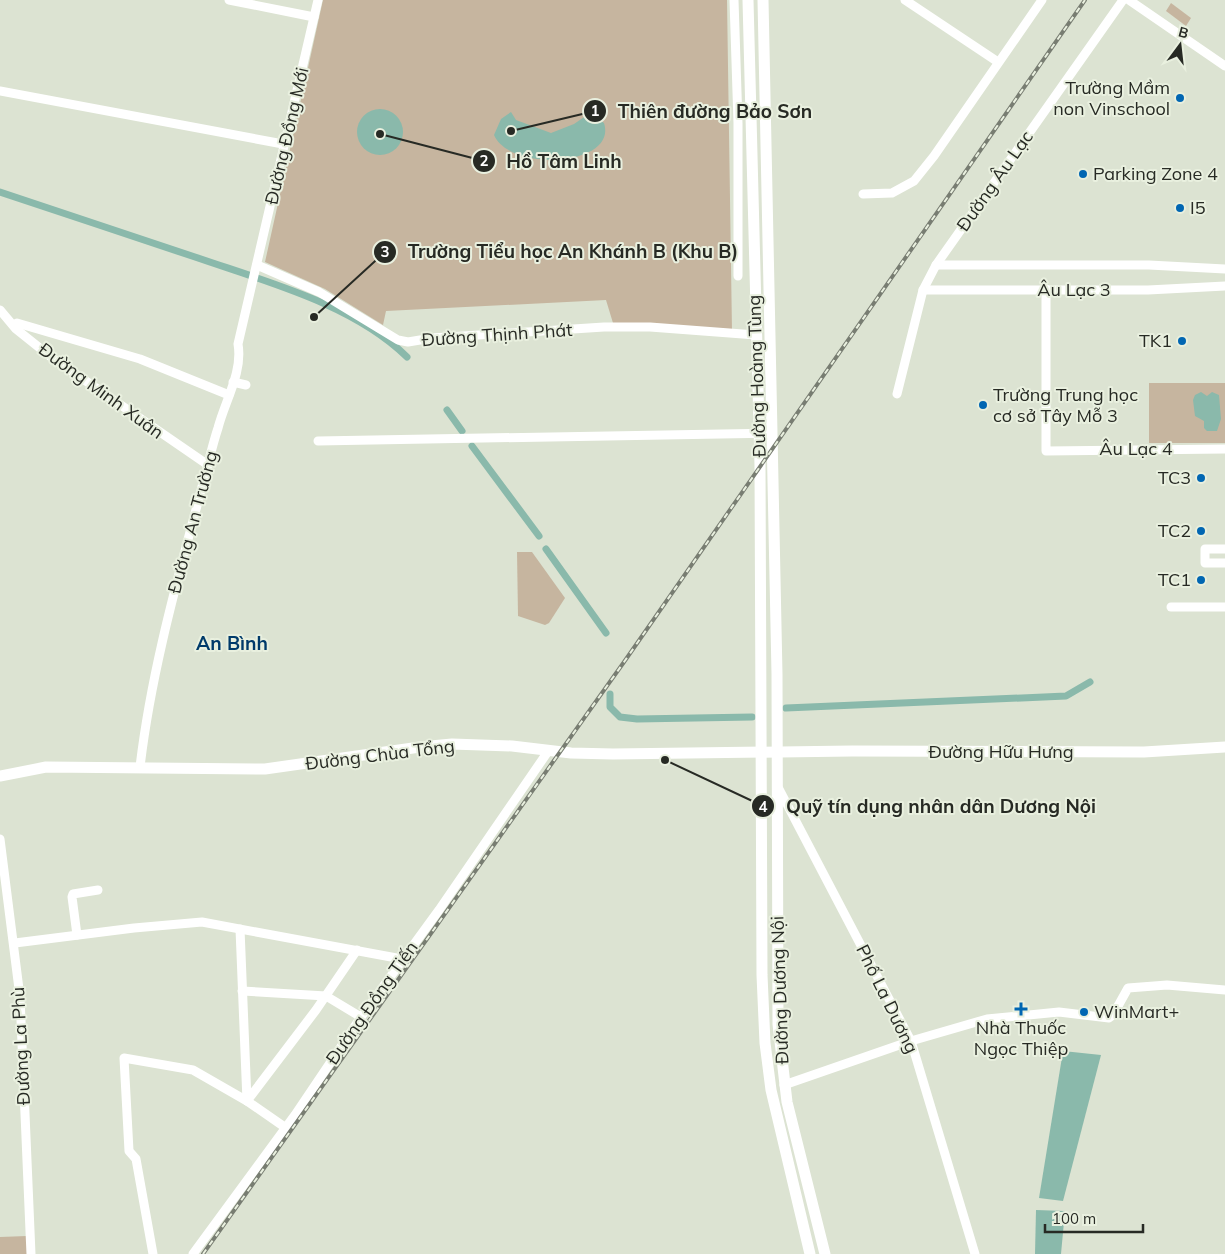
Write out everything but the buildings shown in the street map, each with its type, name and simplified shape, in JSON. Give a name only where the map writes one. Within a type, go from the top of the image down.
[{"type":"main road","name":"Đường Hoàng Tùng","points":[[748,0],[758,433],[761,752]]},
{"type":"main road","name":"Đường Hoàng Tùng","points":[[763,0],[770,272],[778,752]]},
{"type":"main road","points":[[751,144],[767,143]]},
{"type":"main road","points":[[754,274],[770,272]]},
{"type":"main road","name":"Đường Chùa Tổng","points":[[0,776],[46,767],[265,769],[452,744],[512,746],[613,754],[761,752]]},
{"type":"main road","name":"Đường Hữu Hưng","points":[[761,752],[1144,752],[1225,747]]},
{"type":"main road","name":"Đường Dương Nội","points":[[761,752],[762,975],[765,1043],[771,1090],[810,1254]]},
{"type":"main road","name":"Đường Dương Nội","points":[[778,752],[778,1015],[784,1086],[825,1254]]},
{"type":"main road","points":[[771,1090],[784,1086]]},
{"type":"street","points":[[229,0],[314,16]]},
{"type":"street","name":"Đường Đồng Mới","points":[[255,272],[283,144],[295,105],[318,0]]},
{"type":"street","points":[[734,0],[738,127],[738,276]]},
{"type":"street","points":[[905,0],[998,62]]},
{"type":"street","points":[[863,194],[892,193],[914,181],[934,156],[1042,0]]},
{"type":"street","name":"Đường Âu Lạc","points":[[897,394],[923,290],[936,265],[1124,0]]},
{"type":"street","points":[[1129,0],[1225,66]]},
{"type":"street","points":[[0,91],[283,144]]},
{"type":"street","points":[[738,127],[751,126]]},
{"type":"street","name":"Âu Lạc 3","points":[[936,265],[1149,265],[1225,269]]},
{"type":"street","name":"Đường Thịnh Phát","points":[[255,272],[319,292],[372,330],[408,342],[432,338],[650,327],[756,335]]},
{"type":"street","name":"Đường An Trường","points":[[140,767],[144,736],[166,622],[240,355],[238,344],[255,272]]},
{"type":"street","name":"Âu Lạc 3","points":[[923,290],[1148,290],[1225,286]]},
{"type":"street","name":"Âu Lạc 4","points":[[1046,289],[1046,451],[1225,449]]},
{"type":"street","name":"Đường Minh Xuân","points":[[0,310],[16,329],[51,357],[208,465]]},
{"type":"street","points":[[17,323],[140,359],[229,395]]},
{"type":"street","points":[[233,382],[246,385]]},
{"type":"street","points":[[318,441],[772,433]]},
{"type":"street","points":[[1225,549],[1205,548],[1205,563],[1225,563]]},
{"type":"street","points":[[1171,607],[1225,607]]},
{"type":"street","name":"Đường Đồng Tiến","points":[[193,1254],[286,1128],[361,1017],[439,910],[549,750]]},
{"type":"street","name":"Phố La Dương","points":[[777,786],[911,1041],[975,1254]]},
{"type":"street","name":"Đường La Phù","points":[[0,839],[15,943],[20,997],[31,1254]]},
{"type":"street","points":[[77,935],[73,894],[98,890]]},
{"type":"street","points":[[15,943],[193,922],[402,959]]},
{"type":"street","points":[[240,930],[247,1101]]},
{"type":"street","points":[[247,1101],[326,996],[357,950]]},
{"type":"street","points":[[784,1086],[967,1023],[1010,1015],[1059,1012],[1110,1018],[1114,1015],[1128,988],[1167,985],[1225,990]]},
{"type":"street","points":[[242,991],[326,996],[361,1017]]},
{"type":"street","points":[[153,1254],[136,1159],[129,1151],[124,1058],[192,1070],[247,1101],[286,1128]]},
{"type":"shaded area","points":[[323,0],[727,0],[732,331],[613,323],[606,300],[386,311],[383,325],[325,289],[265,262]]},
{"type":"shaded area","points":[[1171,3],[1191,18],[1186,26],[1166,11]]},
{"type":"shaded area","points":[[1149,383],[1225,383],[1225,443],[1149,443]]},
{"type":"shaded area","points":[[517,552],[532,552],[565,598],[549,623],[545,625],[518,616]]},
{"type":"shaded area","points":[[27,1236],[27,1254],[0,1254],[0,1237]]},
{"type":"water","points":[[380,109],[393,113],[399,119],[403,132],[399,145],[393,151],[380,155],[367,151],[361,145],[357,132],[361,119],[367,113]]},
{"type":"water","points":[[511,112],[516,120],[551,133],[574,124],[590,113],[604,123],[604,137],[595,148],[580,156],[561,159],[540,159],[520,155],[504,147],[494,135],[501,119]]},
{"type":"water","points":[[1201,392],[1207,396],[1212,392],[1219,395],[1221,419],[1217,431],[1207,431],[1204,428],[1204,421],[1195,416],[1193,400],[1195,395]]},
{"type":"water","points":[[1063,1051],[1101,1055],[1063,1201],[1039,1198]]},
{"type":"water","points":[[1036,1210],[1065,1211],[1061,1254],[1035,1254]]},
{"type":"waterway","points":[[0,192],[250,275],[307,296],[361,322],[385,338],[407,357]]},
{"type":"waterway","points":[[447,410],[462,431]]},
{"type":"waterway","points":[[472,446],[539,536]]},
{"type":"waterway","points":[[546,549],[606,633]]},
{"type":"waterway","points":[[786,708],[1066,696],[1090,682]]},
{"type":"waterway","points":[[610,694],[610,707],[620,717],[637,719],[752,717]]},
{"type":"railway","points":[[203,1254],[624,662],[1085,0]]},
{"type":"place","name":"Trường Mầm non Vinschool","points":[[1180,98]]},
{"type":"place","name":"Thiên đường Bảo Sơn","points":[[511,131]]},
{"type":"place","name":"Hồ Tâm Linh","points":[[380,134]]},
{"type":"place","name":"Parking Zone 4","points":[[1083,174]]},
{"type":"place","name":"I5","points":[[1180,208]]},
{"type":"place","name":"Trường Tiểu học An Khánh B (Khu B)","points":[[314,317]]},
{"type":"place","name":"TK1","points":[[1182,341]]},
{"type":"place","name":"Trường Trung học cơ sở Tây Mỗ 3","points":[[983,405]]},
{"type":"place","name":"TC3","points":[[1201,478]]},
{"type":"place","name":"TC2","points":[[1201,531]]},
{"type":"place","name":"TC1","points":[[1201,580]]},
{"type":"place","name":"Quỹ tín dụng nhân dân Dương Nội","points":[[665,760]]},
{"type":"place","name":"Nhà Thuốc Ngọc Thiệp","points":[[1021,1009]]},
{"type":"place","name":"WinMart+","points":[[1084,1012]]},
{"type":"district","name":"An Bình","points":[[232,643]]}]
